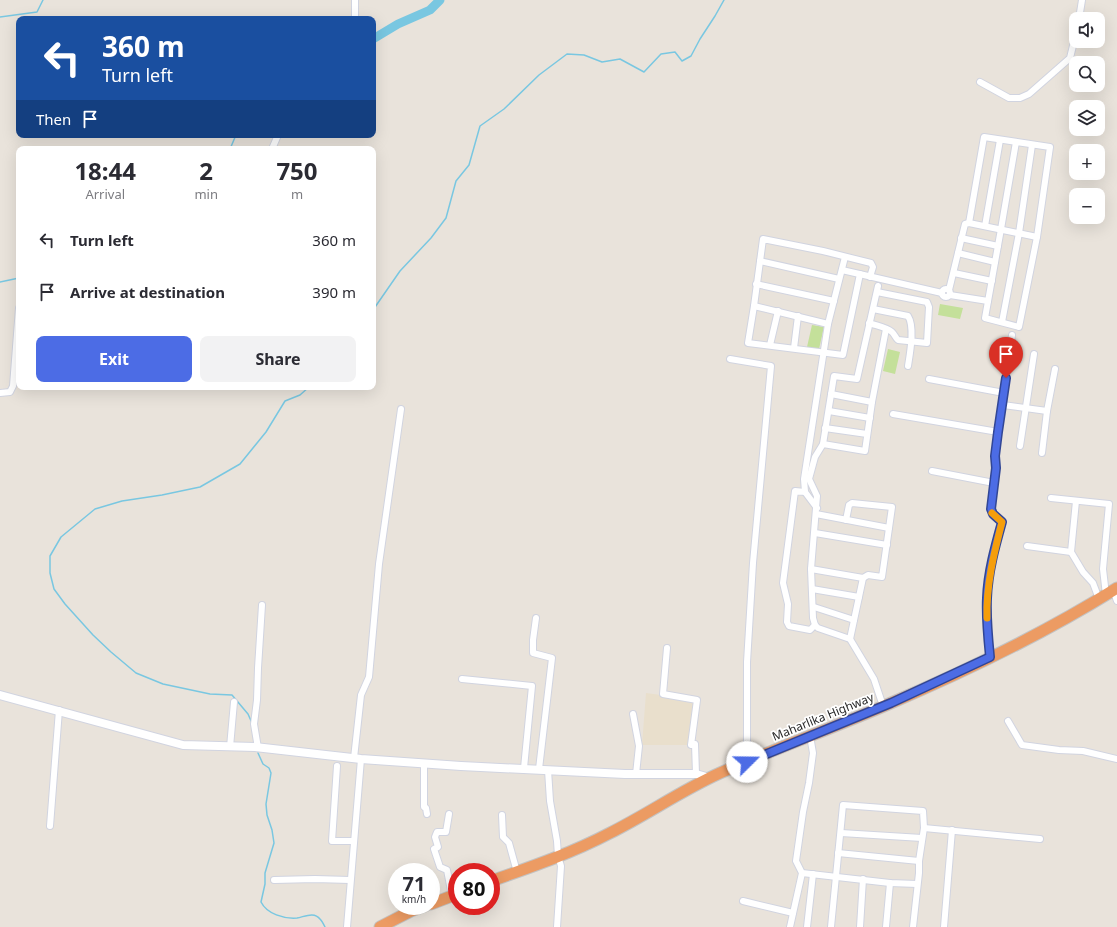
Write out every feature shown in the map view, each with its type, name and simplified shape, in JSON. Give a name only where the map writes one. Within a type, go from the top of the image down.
[{"type":"highway","name":"Maharlika Highway","points":[[500,878],[558,856],[611,833],[710,778],[883,706],[990,657],[1111,594]]},
{"type":"highway","points":[[380,927],[403,915]]},
{"type":"street","points":[[355,0],[355,16]]},
{"type":"street","points":[[1080,12],[1082,0]]},
{"type":"street","points":[[980,82],[1009,98],[1020,98],[1029,94],[1070,58],[1072,48]]},
{"type":"street","points":[[969,223],[984,137],[1050,147],[1037,237],[1019,327],[984,318],[992,282],[1016,142]]},
{"type":"street","points":[[985,226],[1000,140]]},
{"type":"street","points":[[1002,322],[1019,233],[1032,145]]},
{"type":"street","points":[[842,270],[942,293],[945,297],[949,293],[965,224],[969,223],[1037,237]]},
{"type":"street","points":[[961,238],[998,246]]},
{"type":"street","points":[[860,274],[843,355],[748,343],[763,239],[871,263],[873,267],[870,277]]},
{"type":"street","points":[[958,253],[995,262]]},
{"type":"street","points":[[845,257],[828,324],[804,479],[805,492],[817,512],[846,520],[889,528]]},
{"type":"street","points":[[760,261],[840,279]]},
{"type":"street","points":[[954,273],[992,282]]},
{"type":"street","points":[[756,284],[834,301]]},
{"type":"street","points":[[869,323],[893,333],[895,338],[898,340],[927,343],[929,307],[927,302],[878,289],[869,323],[857,379],[834,376],[823,444],[814,457],[809,479],[817,496],[817,512],[811,570],[814,607],[813,618],[815,624],[818,628],[850,639],[874,679],[883,706]]},
{"type":"street","points":[[949,293],[988,301]]},
{"type":"street","points":[[754,306],[828,324]]},
{"type":"street","points":[[873,309],[908,316],[911,320],[911,341],[908,366]]},
{"type":"street","points":[[770,345],[778,311]]},
{"type":"street","points":[[794,348],[798,316]]},
{"type":"street","points":[[823,444],[865,451],[872,402],[886,329]]},
{"type":"street","points":[[990,657],[987,624],[987,598],[992,562],[1002,522],[993,514],[991,509],[998,432],[1012,335]]},
{"type":"street","points":[[0,392],[10,392],[13,386],[16,347]]},
{"type":"street","points":[[1020,446],[1034,354]]},
{"type":"street","points":[[730,358],[771,366],[753,563],[748,646],[747,762]]},
{"type":"street","points":[[1042,453],[1047,411],[1055,369]]},
{"type":"street","points":[[929,379],[1004,393]]},
{"type":"street","points":[[831,394],[872,402]]},
{"type":"street","points":[[1003,405],[1047,411]]},
{"type":"street","points":[[347,927],[354,841],[361,695],[369,677],[379,564],[401,409]]},
{"type":"street","points":[[829,411],[870,418]]},
{"type":"street","points":[[893,414],[998,432]]},
{"type":"street","points":[[826,428],[867,434]]},
{"type":"street","points":[[932,470],[994,483]]},
{"type":"street","points":[[805,492],[795,491],[783,583],[788,604],[787,622],[789,626],[810,630],[815,624]]},
{"type":"street","points":[[1051,498],[1108,504],[1103,568],[1111,594]]},
{"type":"street","points":[[1076,501],[1071,552],[1083,572],[1093,582],[1111,594]]},
{"type":"street","points":[[811,570],[863,578],[868,575],[882,577],[892,507],[852,502],[849,505],[846,520]]},
{"type":"street","points":[[815,533],[887,545]]},
{"type":"street","points":[[1027,546],[1071,552]]},
{"type":"street","points":[[850,639],[863,578]]},
{"type":"street","points":[[812,589],[859,597]]},
{"type":"street","points":[[258,748],[254,724],[257,700],[262,605]]},
{"type":"street","points":[[814,607],[854,620]]},
{"type":"street","points":[[536,618],[533,653],[552,658],[539,769]]},
{"type":"street","points":[[667,648],[663,694],[697,700],[691,744],[695,744],[696,774]]},
{"type":"street","points":[[462,679],[532,686],[524,768]]},
{"type":"street","points":[[0,695],[183,745],[258,748],[358,759],[424,763],[636,774],[696,774],[710,778]]},
{"type":"street","points":[[230,746],[234,702]]},
{"type":"street","points":[[50,826],[59,710]]},
{"type":"street","points":[[633,714],[639,746],[636,774]]},
{"type":"street","points":[[1008,721],[1022,745],[1059,750],[1083,751],[1117,759]]},
{"type":"street","points":[[790,927],[802,873],[796,861],[813,753],[810,736]]},
{"type":"street","points":[[424,763],[424,807],[426,808],[427,814]]},
{"type":"street","points":[[337,766],[332,841],[354,841]]},
{"type":"street","points":[[548,770],[550,801],[558,856],[561,866],[557,927]]},
{"type":"street","points":[[831,927],[843,805],[923,811],[924,828],[919,861],[913,927]]},
{"type":"street","points":[[448,874],[447,870],[440,867],[434,849],[438,847],[435,837],[438,832],[446,832],[449,814]]},
{"type":"street","points":[[502,815],[503,837],[508,842],[517,872]]},
{"type":"street","points":[[924,828],[1040,839]]},
{"type":"street","points":[[944,927],[952,830]]},
{"type":"street","points":[[841,833],[922,838]]},
{"type":"street","points":[[838,853],[919,861]]},
{"type":"street","points":[[802,873],[890,883],[918,884]]},
{"type":"street","points":[[807,927],[813,874]]},
{"type":"street","points":[[860,927],[863,879]]},
{"type":"street","points":[[274,880],[350,880]]},
{"type":"street","points":[[886,927],[890,883]]},
{"type":"street","points":[[744,901],[792,913]]},
{"type":"shaded area","points":[[646,693],[697,700],[690,745],[642,745]]},
{"type":"green space","points":[[940,304],[963,308],[960,319],[938,315]]},
{"type":"green space","points":[[812,325],[824,327],[819,349],[807,347]]},
{"type":"green space","points":[[888,349],[900,352],[895,374],[883,371]]},
{"type":"waterway","points":[[0,17],[37,12],[43,0]]},
{"type":"waterway","points":[[376,37],[398,24],[430,10],[440,0]]},
{"type":"waterway","points":[[376,306],[400,271],[431,238],[446,218],[456,181],[469,165],[480,126],[504,109],[539,75],[567,54],[584,55],[602,62],[620,59],[644,72],[661,54],[675,52],[682,61],[691,56],[724,0]]},
{"type":"waterway","points":[[231,146],[235,138]]},
{"type":"waterway","points":[[0,282],[16,279]]},
{"type":"waterway","points":[[252,723],[248,714],[232,695],[210,694],[163,684],[136,673],[93,635],[65,604],[54,589],[50,573],[50,556],[61,537],[95,509],[122,501],[200,487],[240,464],[266,432],[285,401],[300,395],[306,390]]},
{"type":"waterway","points":[[258,753],[263,764],[269,768],[271,773],[266,804],[267,815],[272,830],[274,843],[265,873],[265,884],[261,902],[267,910],[281,917],[297,918],[315,915],[321,920],[325,927]]},
{"type":"slow traffic","points":[[987,618],[988,587],[996,542],[1002,522],[992,513]]},
{"type":"route","points":[[747,762],[891,703],[961,672],[990,657],[987,624],[987,598],[992,562],[1002,522],[993,514],[991,509],[996,468],[995,456],[1006,378]]}]
